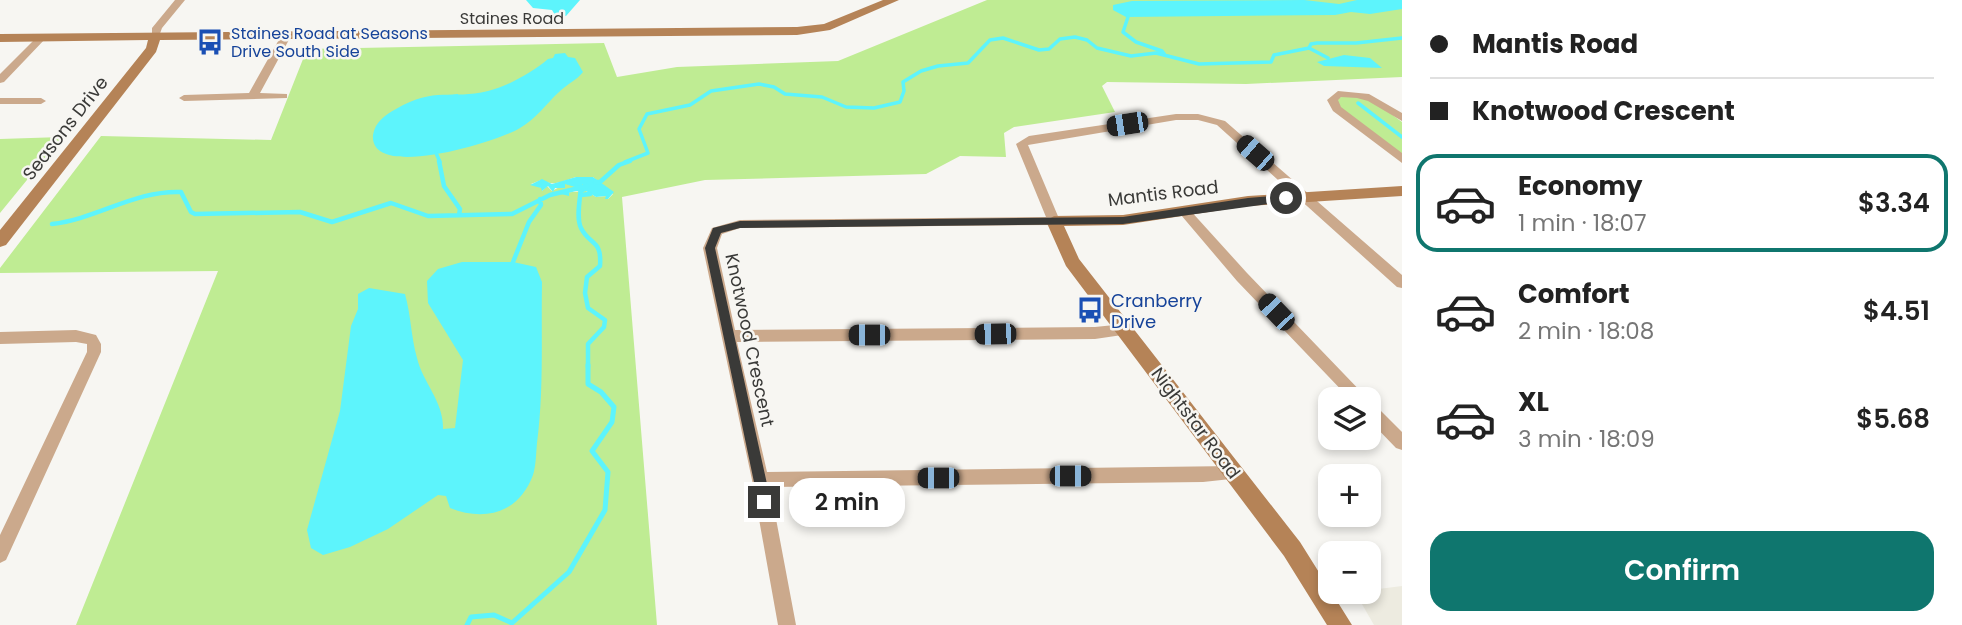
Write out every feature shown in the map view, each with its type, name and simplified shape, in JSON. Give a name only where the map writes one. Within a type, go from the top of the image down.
[{"type":"street","points":[[155,37],[157,28],[180,0]]},
{"type":"street","name":"Staines Road","points":[[0,38],[797,32],[826,27],[893,0]]},
{"type":"street","points":[[253,96],[286,36]]},
{"type":"street","name":"Seasons Drive","points":[[0,241],[152,48],[155,37]]},
{"type":"street","points":[[0,80],[41,38]]},
{"type":"street","points":[[1402,118],[1372,97],[1356,93],[1338,94],[1332,100],[1337,109],[1402,159]]},
{"type":"street","points":[[184,98],[283,96]]},
{"type":"street","points":[[0,101],[41,101]]},
{"type":"street","points":[[1054,221],[1022,144],[1029,140],[1176,117],[1198,117],[1221,123],[1402,283]]},
{"type":"street","name":"Mantis Road","points":[[1054,221],[1123,220],[1248,201],[1402,191]]},
{"type":"street","points":[[1185,212],[1242,277],[1348,387]]},
{"type":"street","name":"Nightstar Road","points":[[1054,221],[1072,262],[1292,549],[1340,625]]},
{"type":"street","name":"Knotwood Crescent","points":[[787,625],[760,480],[710,248],[717,231],[740,225],[1054,221]]},
{"type":"street","points":[[729,336],[1095,333],[1124,330]]},
{"type":"street","points":[[0,338],[76,336],[91,339],[94,352],[0,554]]},
{"type":"street","points":[[1381,421],[1402,443]]},
{"type":"street","points":[[760,480],[1234,473]]},
{"type":"shaded area","points":[[1402,586],[1402,625],[1374,625],[1362,604],[1381,604],[1381,589]]},
{"type":"green space","points":[[987,0],[1402,0],[1402,77],[1246,84],[1107,82],[1102,86],[1115,112],[1014,127],[1004,133],[1006,157],[960,156],[926,174],[705,180],[622,197],[657,625],[76,625],[218,271],[0,273],[0,268],[101,136],[271,140],[307,49],[604,43],[617,77],[677,67],[838,61]],"holes":[[[576,177],[593,177],[613,194],[608,199],[607,196],[596,197],[586,191],[559,193],[584,187],[583,183],[565,184],[552,191],[547,186],[542,191],[542,188],[531,184],[541,180],[554,183]]]},
{"type":"green space","points":[[1346,96],[1371,99],[1402,122],[1402,155],[1339,107],[1337,98]]},
{"type":"green space","points":[[62,137],[0,213],[0,139]]},
{"type":"water","points":[[526,0],[580,0],[566,16],[556,17],[552,10],[533,8]]},
{"type":"water","points":[[1304,0],[1339,4],[1357,0],[1402,0],[1402,9],[1370,14],[1351,12],[1335,15],[1126,17],[1113,10],[1113,5],[1132,1]]},
{"type":"water","points":[[565,53],[568,57],[575,58],[583,72],[520,128],[488,141],[437,154],[391,156],[377,149],[373,135],[376,126],[384,116],[396,109],[422,98],[495,89],[528,73],[553,58],[555,54]]},
{"type":"water","points":[[1344,55],[1370,58],[1382,68],[1324,66],[1317,62]]},
{"type":"water","points":[[576,177],[593,177],[614,192],[608,199],[605,199],[606,196],[596,197],[586,191],[581,193],[576,190],[569,192],[569,196],[557,193],[581,188],[583,184],[578,188],[565,184],[565,188],[555,188],[553,192],[548,186],[542,191],[541,188],[530,185],[542,179],[552,184]]},
{"type":"water","points":[[462,262],[513,262],[536,267],[542,282],[541,403],[535,464],[527,488],[510,506],[488,514],[450,508],[446,496],[438,495],[388,529],[350,547],[323,555],[311,548],[307,530],[340,411],[351,326],[358,309],[358,294],[369,288],[405,294],[415,350],[420,367],[437,401],[443,429],[455,428],[463,360],[428,303],[427,281],[438,269]]},
{"type":"waterway","points":[[1128,17],[1123,32],[1136,42],[1162,51],[1165,55]]},
{"type":"waterway","points":[[625,162],[648,153],[639,129],[647,114],[690,105],[711,91],[759,84],[774,87],[785,94],[822,97],[846,107],[874,108],[900,102],[904,91],[903,82],[921,71],[968,63],[990,40],[1003,38],[1039,50],[1049,49],[1060,39],[1075,37],[1087,40],[1097,48],[1131,56],[1156,53],[1199,64],[1271,62],[1274,55],[1309,48]]},
{"type":"waterway","points":[[1309,48],[1311,44],[1317,43],[1356,43],[1402,38]]},
{"type":"waterway","points":[[1309,48],[1328,58]]},
{"type":"waterway","points":[[1358,103],[1402,137]]},
{"type":"waterway","points":[[436,153],[440,162]]},
{"type":"waterway","points":[[439,161],[444,186],[460,209],[459,215]]},
{"type":"waterway","points":[[595,182],[600,182],[619,165],[630,161]]},
{"type":"waterway","points":[[540,200],[587,186]]},
{"type":"waterway","points":[[467,625],[471,617],[494,615],[512,623],[569,572],[605,510],[608,472],[592,451],[612,422],[614,407],[601,392],[588,384],[588,344],[604,327],[605,320],[588,308],[585,293],[587,277],[600,266],[600,257],[597,247],[581,228],[581,188]]},
{"type":"waterway","points":[[52,224],[85,217],[148,195],[181,192],[191,212],[195,214],[300,212],[332,222],[391,203],[428,216],[512,214],[540,200]]},
{"type":"waterway","points":[[581,195],[590,194]]},
{"type":"waterway","points":[[513,262],[529,222],[541,205],[540,200]]},
{"type":"place","name":"Staines Road at Seasons Drive South Side","points":[[210,42]]},
{"type":"place","name":"Cranberry Drive","points":[[1090,310]]},
{"type":"route","points":[[764,502],[710,248],[717,231],[740,225],[1123,220],[1248,201],[1286,198]]}]
